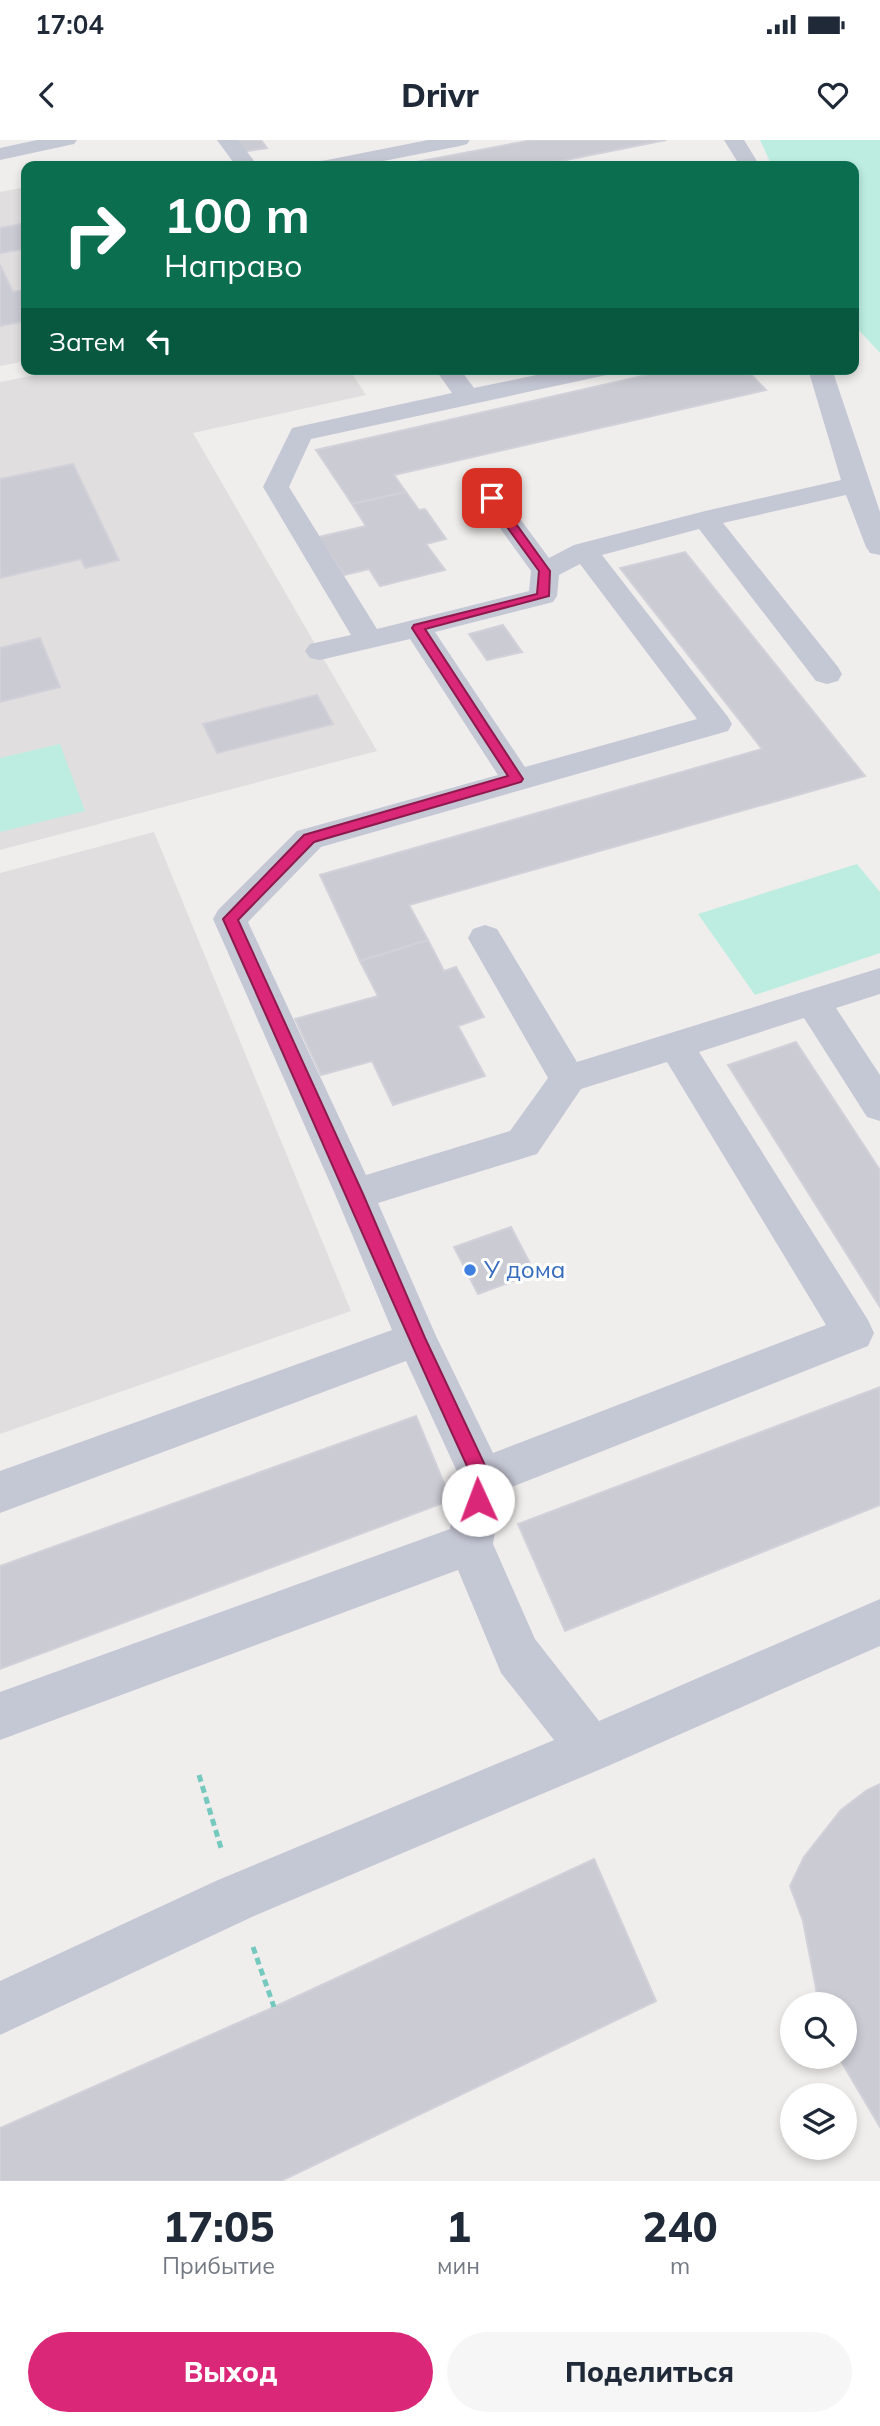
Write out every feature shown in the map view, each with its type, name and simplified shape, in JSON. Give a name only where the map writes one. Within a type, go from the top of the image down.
[{"type":"street","points":[[0,154],[67,140]]},
{"type":"street","points":[[227,140],[243,161]]},
{"type":"street","points":[[353,161],[460,140]]},
{"type":"street","points":[[734,140],[747,161]]},
{"type":"street","points":[[452,375],[468,397]]},
{"type":"street","points":[[369,640],[276,487],[302,433],[572,375]]},
{"type":"street","points":[[822,375],[856,485],[880,548]]},
{"type":"street","points":[[320,651],[543,596],[544,571],[478,480]]},
{"type":"street","points":[[544,571],[584,551],[705,519],[856,485]]},
{"type":"street","points":[[705,519],[827,674]]},
{"type":"street","points":[[584,551],[717,724],[309,839],[230,919],[355,1194],[417,1339],[482,1478],[470,1544],[518,1656],[591,1749]]},
{"type":"street","points":[[418,628],[517,779]]},
{"type":"street","points":[[485,938],[568,1079]]},
{"type":"street","points":[[355,1194],[523,1143],[568,1079],[880,981]]},
{"type":"street","points":[[811,1002],[880,1106]]},
{"type":"street","points":[[482,1478],[853,1333],[676,1045]]},
{"type":"street","points":[[0,1492],[417,1339]]},
{"type":"street","points":[[0,1716],[470,1544]]},
{"type":"street","points":[[0,2008],[236,1898],[591,1749],[880,1622]]},
{"type":"shaded area","points":[[21,188],[21,362],[0,366],[0,192]]},
{"type":"shaded area","points":[[35,375],[353,375],[366,395],[193,433],[377,751],[0,850],[0,382]]},
{"type":"shaded area","points":[[154,832],[351,1311],[0,1434],[0,873]]},
{"type":"green space","points":[[760,140],[880,140],[880,353],[859,330],[859,161],[770,161]]},
{"type":"green space","points":[[60,744],[85,811],[0,832],[0,758]]},
{"type":"green space","points":[[857,864],[880,892],[880,953],[755,995],[698,914]]},
{"type":"building","points":[[233,140],[261,140],[267,148],[242,152]]},
{"type":"building","points":[[532,140],[666,140],[561,161],[421,161]]},
{"type":"building","points":[[21,224],[21,250],[0,253],[0,228]]},
{"type":"building","points":[[0,265],[13,292],[21,290],[21,322],[0,326]]},
{"type":"building","points":[[647,375],[752,375],[766,390],[394,475],[406,492],[352,504],[316,450]]},
{"type":"building","points":[[73,464],[119,560],[85,568],[81,559],[0,578],[0,479]]},
{"type":"building","points":[[406,492],[419,510],[425,509],[446,539],[426,544],[445,570],[380,586],[369,569],[344,575],[319,537],[366,526],[352,504]]},
{"type":"building","points":[[685,552],[865,776],[409,905],[428,940],[360,961],[320,875],[762,749],[620,568]]},
{"type":"building","points":[[503,625],[522,652],[487,660],[469,634]]},
{"type":"building","points":[[40,638],[60,687],[0,702],[0,648]]},
{"type":"building","points":[[317,695],[333,724],[217,753],[203,724]]},
{"type":"building","points":[[428,940],[444,971],[456,967],[484,1017],[458,1026],[485,1076],[393,1105],[372,1061],[321,1075],[295,1019],[378,996],[360,961]]},
{"type":"building","points":[[796,1042],[880,1170],[880,1307],[728,1065]]},
{"type":"building","points":[[511,1227],[535,1273],[478,1294],[454,1247]]},
{"type":"building","points":[[880,1387],[880,1505],[565,1631],[518,1524]]},
{"type":"building","points":[[416,1416],[451,1500],[0,1669],[0,1566]]},
{"type":"building","points":[[880,1784],[880,2127],[857,2088],[857,2083],[854,2083],[846,2069],[857,2069],[857,1992],[817,1992],[803,1921],[790,1886],[804,1857],[841,1810],[867,1790]]},
{"type":"building","points":[[594,1859],[656,2001],[281,2181],[0,2181],[0,2128],[274,2007]]},
{"type":"place","name":"У дома","points":[[470,1270]]},
{"type":"route","points":[[478,1500],[482,1478],[417,1339],[355,1194],[230,919],[309,839],[517,779],[418,628],[543,596],[544,571],[492,498]]}]
